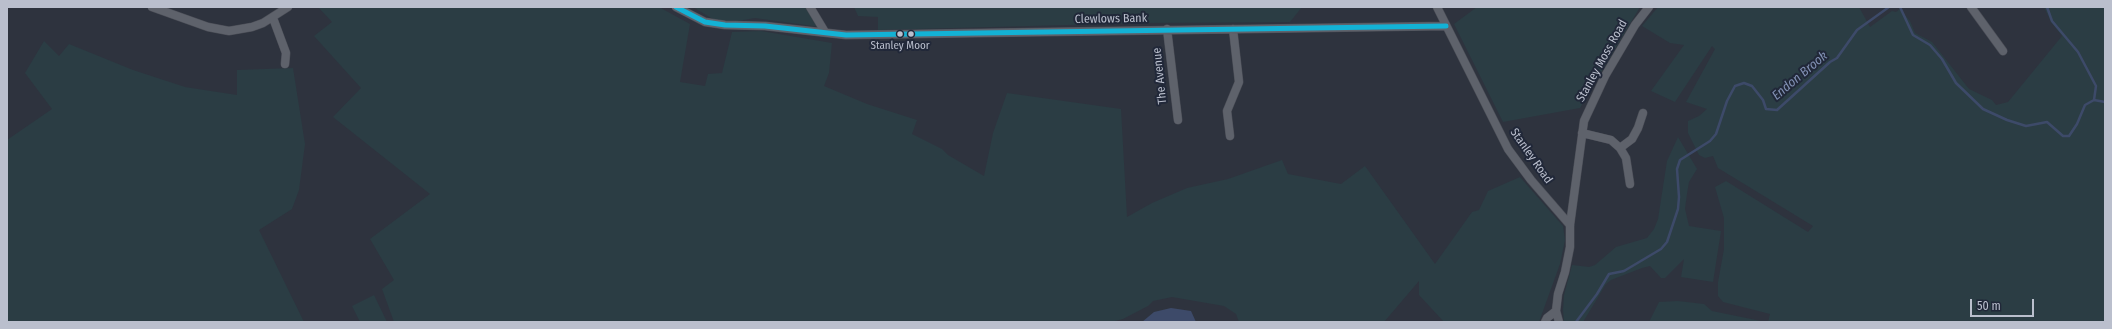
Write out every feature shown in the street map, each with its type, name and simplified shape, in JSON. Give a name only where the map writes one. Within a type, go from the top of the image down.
[{"type":"street","points":[[152,7],[208,27],[229,31],[252,27],[273,18],[288,7]]},
{"type":"street","name":"Clewlows Bank","points":[[676,7],[705,22],[725,25],[765,26],[825,32],[896,35],[1167,29],[1446,26]]},
{"type":"street","points":[[810,7],[825,32]]},
{"type":"street","name":"Stanley Road","points":[[1437,7],[1508,150],[1530,180],[1570,225]]},
{"type":"street","name":"Stanley Moss Road","points":[[1570,225],[1584,121],[1605,76],[1635,25],[1649,7]]},
{"type":"street","points":[[1971,7],[2003,51]]},
{"type":"street","points":[[273,18],[286,53],[285,64]]},
{"type":"street","points":[[1230,136],[1227,111],[1239,82],[1233,28]]},
{"type":"street","name":"The Avenue","points":[[1167,29],[1178,120]]},
{"type":"street","points":[[1620,148],[1632,139],[1638,128],[1643,113]]},
{"type":"street","points":[[1582,133],[1611,140],[1620,148],[1626,158],[1630,184]]},
{"type":"street","points":[[1558,322],[1556,311],[1558,294],[1565,272],[1570,247],[1570,225]]},
{"type":"street","points":[[1545,322],[1546,318],[1556,311]]},
{"type":"shaded area","points":[[318,7],[659,7],[690,24],[680,82],[705,86],[708,74],[722,73],[732,32],[761,31],[832,43],[829,73],[824,86],[867,104],[917,120],[912,134],[942,149],[948,155],[984,176],[993,133],[1007,93],[1121,109],[1127,217],[1152,203],[1187,188],[1228,179],[1282,160],[1288,174],[1341,184],[1365,166],[1435,264],[1472,212],[1479,210],[1488,191],[1520,177],[1563,226],[1565,240],[1560,264],[1539,322],[1444,322],[1419,295],[1419,281],[1384,322],[1239,322],[1236,314],[1224,306],[1172,297],[1153,301],[1148,306],[1123,319],[1111,322],[394,322],[382,289],[394,280],[370,239],[430,194],[333,117],[361,88],[314,36],[332,22]]},
{"type":"shaded area","points":[[693,7],[806,7],[820,27],[755,18],[738,21],[716,21]]},
{"type":"shaded area","points":[[854,7],[1302,7],[1290,22],[1144,23],[878,30],[878,17],[858,16]]},
{"type":"shaded area","points":[[1477,7],[1640,7],[1580,108],[1503,122],[1454,24]]},
{"type":"shaded area","points":[[1658,7],[1859,7],[1870,27],[1892,11],[1896,12],[1900,9],[1910,21],[1915,33],[1932,42],[1969,89],[1992,100],[1996,105],[2008,102],[2062,36],[2051,22],[2044,7],[2105,7],[2105,322],[1768,322],[1770,314],[1723,302],[1718,296],[1718,282],[1724,249],[1724,218],[1715,187],[1726,181],[1808,232],[1813,226],[1718,168],[1713,156],[1705,158],[1699,155],[1688,133],[1688,121],[1699,116],[1707,109],[1686,102],[1715,49],[1712,46],[1675,102],[1651,91],[1684,45],[1670,43],[1642,26]]},
{"type":"shaded area","points":[[44,41],[59,56],[69,44],[133,70],[185,87],[237,95],[237,70],[293,68],[305,144],[299,190],[292,209],[259,230],[304,322],[7,322],[7,140],[52,109],[25,73]]},
{"type":"shaded area","points":[[1678,137],[1697,169],[1689,182],[1687,194],[1685,209],[1689,226],[1721,231],[1713,282],[1681,277],[1684,259],[1665,278],[1661,278],[1650,266],[1642,268],[1611,280],[1606,284],[1583,322],[1564,322],[1564,295],[1572,265],[1589,267],[1595,265],[1616,247],[1647,238],[1654,229],[1658,219],[1667,161]]},
{"type":"shaded area","points":[[374,295],[387,322],[360,322],[352,306]]},
{"type":"shaded area","points":[[1678,301],[1704,304],[1712,311],[1766,322],[1649,322],[1659,302]]},
{"type":"water","points":[[1171,308],[1191,311],[1196,322],[1142,322],[1154,312]]},
{"type":"waterway","name":"Endon Brook","points":[[1576,322],[1597,294],[1609,274],[1624,271],[1661,249],[1667,242],[1678,209],[1679,197],[1677,169],[1680,160],[1710,141],[1716,134],[1727,101],[1735,86],[1744,83],[1752,86],[1763,100],[1766,109],[1777,110],[1830,62],[1837,58],[1857,30],[1889,7]]},
{"type":"waterway","name":"Endon Brook","points":[[1900,7],[1913,35],[1930,45],[1942,59],[1956,83],[1983,109],[2007,120],[2026,126],[2047,122],[2063,136],[2069,136],[2077,124],[2085,105],[2094,100],[2105,102]]},
{"type":"waterway","points":[[2047,7],[2052,21],[2078,52],[2096,86],[2094,100]]},
{"type":"transit line","points":[[676,7],[705,22],[725,25],[765,26],[846,35],[1446,26]]},
{"type":"place","name":"Stanley Moor","points":[[900,34]]}]
